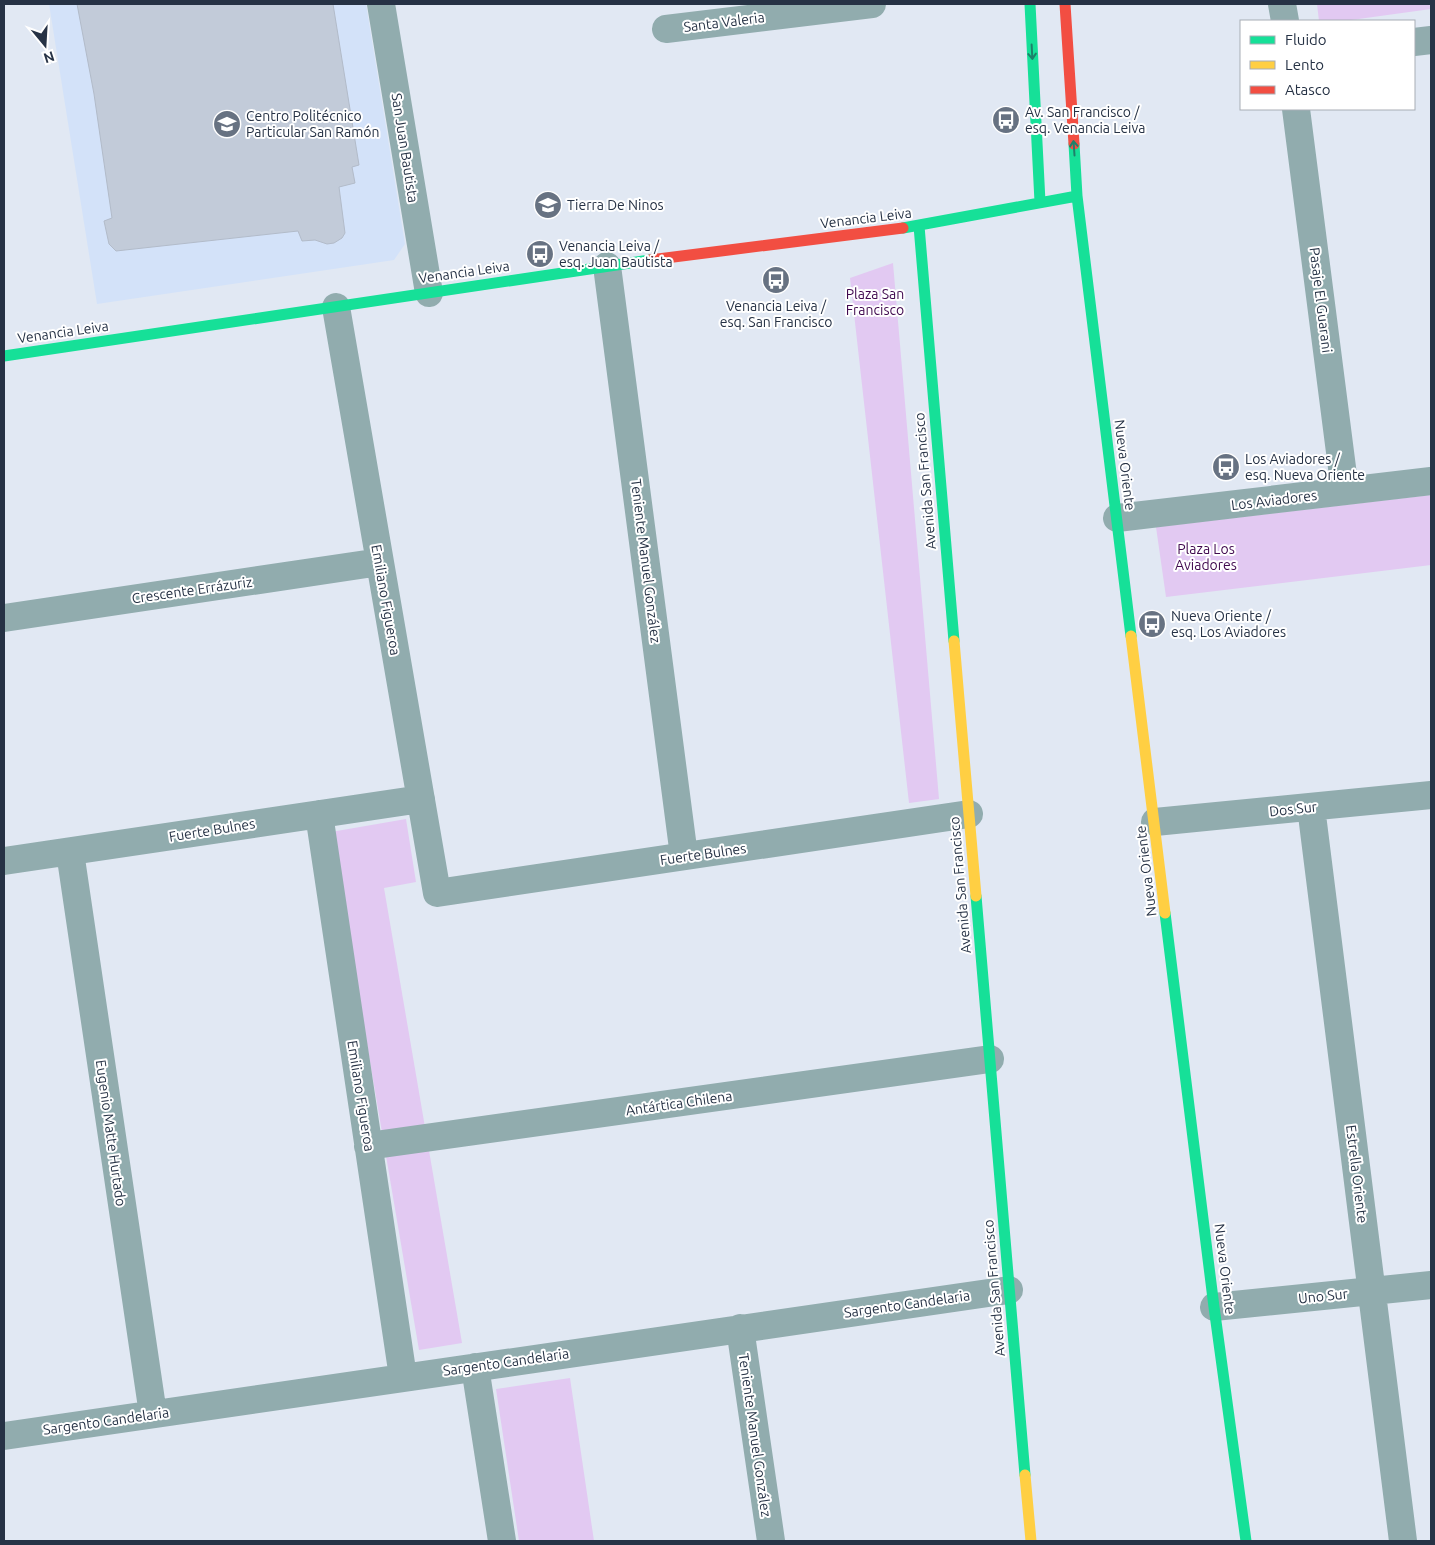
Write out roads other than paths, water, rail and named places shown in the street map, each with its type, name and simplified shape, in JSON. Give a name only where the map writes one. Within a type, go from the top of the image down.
[{"type":"main road","points":[[1030,4],[1040,202]]},
{"type":"main road","points":[[1065,4],[1077,196]]},
{"type":"main road","name":"Venancia Leiva","points":[[4,356],[607,266],[919,226],[1077,196]]},
{"type":"main road","name":"Nueva Oriente","points":[[1077,196],[1214,1307],[1246,1541]]},
{"type":"main road","name":"Avenida San Francisco","points":[[919,226],[1030,1541]]},
{"type":"street","name":"San Juan Bautista","points":[[381,4],[429,293]]},
{"type":"street","name":"Santa Valeria","points":[[666,30],[872,4]]},
{"type":"street","points":[[1282,4],[1285,20]]},
{"type":"street","points":[[1415,42],[1431,40]]},
{"type":"street","name":"Pasaje El Guarani","points":[[1296,110],[1345,491]]},
{"type":"street","name":"Teniente Manuel González","points":[[607,266],[684,856]]},
{"type":"street","name":"Emiliano Figueroa","points":[[336,307],[437,893]]},
{"type":"street","name":"Los Aviadores","points":[[1117,518],[1431,481]]},
{"type":"street","name":"Crescente Errázuriz","points":[[4,618],[380,562]]},
{"type":"street","name":"Dos Sur","points":[[1155,822],[1431,795]]},
{"type":"street","name":"Fuerte Bulnes","points":[[4,862],[421,798]]},
{"type":"street","name":"Estrella Oriente","points":[[1312,807],[1402,1541]]},
{"type":"street","name":"Emiliano Figueroa","points":[[319,814],[403,1377]]},
{"type":"street","name":"Fuerte Bulnes","points":[[437,893],[969,814]]},
{"type":"street","name":"Eugenio Matte Hurtado","points":[[70,852],[153,1414]]},
{"type":"street","name":"Antártica Chilena","points":[[368,1146],[990,1059]]},
{"type":"street","name":"Uno Sur","points":[[1214,1307],[1431,1285]]},
{"type":"street","name":"Sargento Candelaria","points":[[4,1436],[1009,1290]]},
{"type":"street","name":"Teniente Manuel González","points":[[740,1328],[771,1541]]},
{"type":"street","points":[[475,1367],[502,1541]]},
{"type":"place","name":"Av. San Francisco / esq. Venancia Leiva","points":[[1006,120]]},
{"type":"place","name":"Centro Politécnico Particular San Ramón","points":[[227,124]]},
{"type":"place","name":"Tierra De Ninos","points":[[548,205]]},
{"type":"place","name":"Venancia Leiva / esq. Juan Bautista","points":[[540,254]]},
{"type":"place","name":"Venancia Leiva / esq. San Francisco","points":[[776,280]]},
{"type":"place","name":"Los Aviadores / esq. Nueva Oriente","points":[[1226,467]]},
{"type":"place","name":"Nueva Oriente / esq. Los Aviadores","points":[[1152,624]]},
{"type":"park label","name":"Plaza San Francisco","points":[[875,302]]},
{"type":"park label","name":"Plaza Los Aviadores","points":[[1206,558]]}]
